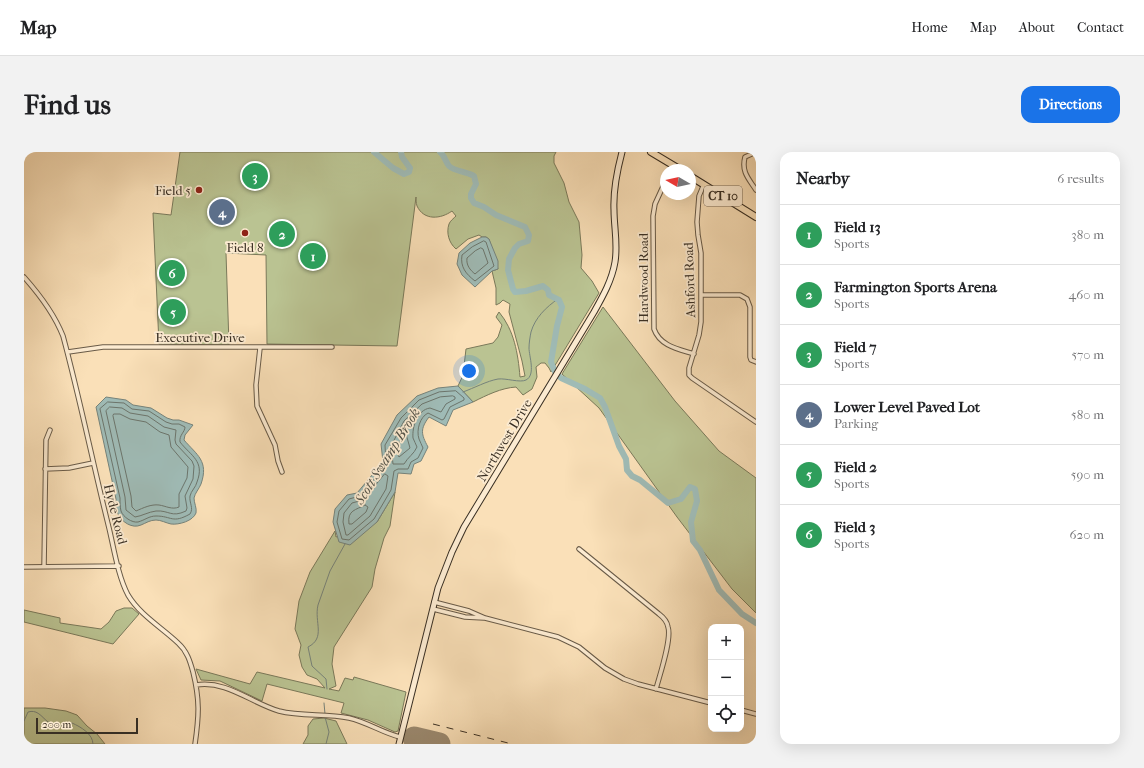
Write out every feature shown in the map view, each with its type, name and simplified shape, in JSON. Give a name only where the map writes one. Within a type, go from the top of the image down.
[{"type":"highway","points":[[651,152],[668,164]]},
{"type":"highway","name":"CT 10","points":[[696,179],[756,217]]},
{"type":"main road","name":"Northwest Drive","points":[[399,744],[434,602],[445,567],[458,538],[594,312],[608,286],[616,254],[614,196],[622,152]]},
{"type":"street","points":[[756,152],[745,158],[743,166],[745,173],[756,190]]},
{"type":"street","name":"Ashford Road","points":[[704,184],[699,196],[697,222],[701,253],[701,329],[689,368],[689,375],[756,422]]},
{"type":"street","name":"Hardwood Road","points":[[660,193],[655,204],[653,216],[654,329],[657,337],[662,342],[694,354]]},
{"type":"street","name":"Hyde Road","points":[[24,277],[44,300],[54,315],[63,336],[124,585],[133,602],[145,615],[186,651],[196,685],[199,711],[195,744]]},
{"type":"street","points":[[701,295],[740,295],[747,300],[750,307],[750,357],[751,360],[756,362]]},
{"type":"street","name":"Executive Drive","points":[[68,352],[103,347],[332,347]]},
{"type":"street","points":[[260,348],[256,385],[257,406],[275,445],[282,472]]},
{"type":"street","points":[[44,567],[46,440],[50,430]]},
{"type":"street","points":[[45,469],[69,468],[93,463]]},
{"type":"street","points":[[579,549],[659,614],[666,622],[669,638],[656,689]]},
{"type":"street","points":[[24,567],[119,566]]},
{"type":"street","points":[[434,602],[469,610],[485,618],[545,633],[565,640],[579,647],[617,676],[656,689],[708,702]]},
{"type":"street","points":[[433,609],[466,617],[478,619],[485,618]]},
{"type":"street","points":[[196,685],[210,684],[221,686],[283,712],[328,715],[356,720],[400,737]]},
{"type":"street","points":[[744,711],[756,714]]},
{"type":"green space","points":[[180,152],[556,152],[554,156],[554,163],[564,183],[569,202],[579,222],[582,255],[581,268],[592,281],[599,293],[551,372],[545,363],[541,363],[536,367],[537,377],[532,389],[523,395],[516,387],[499,390],[473,402],[458,386],[465,371],[464,366],[466,349],[493,343],[498,337],[502,325],[496,317],[499,312],[512,334],[518,359],[520,377],[525,376],[509,312],[510,304],[503,300],[496,305],[496,288],[492,271],[498,269],[489,239],[479,235],[468,239],[456,249],[450,241],[448,227],[456,216],[452,211],[443,216],[428,216],[420,211],[417,206],[416,197],[397,346],[267,344],[266,255],[226,253],[229,345],[159,344],[153,213],[171,215]]},
{"type":"green space","points":[[603,307],[675,401],[719,451],[756,478],[756,613],[732,589],[677,517],[599,408],[562,374]]},
{"type":"green space","points":[[395,492],[390,526],[384,538],[375,569],[372,587],[334,647],[332,664],[336,686],[329,689],[339,691],[345,678],[353,680],[354,677],[406,692],[398,731],[395,732],[368,720],[341,713],[344,703],[267,684],[262,701],[220,681],[201,680],[196,669],[250,684],[257,672],[325,688],[317,679],[307,675],[302,667],[299,655],[301,645],[295,629],[299,601],[310,572],[335,531],[336,537],[377,522]]},
{"type":"green space","points":[[124,608],[132,608],[139,614],[113,644],[24,622],[24,610],[60,618],[60,623],[101,629],[109,622],[116,611]]},
{"type":"green space","points":[[24,708],[45,708],[66,711],[77,715],[105,744],[24,744]]},
{"type":"green space","points":[[324,718],[336,721],[347,744],[303,744],[308,735],[308,726],[313,719]]},
{"type":"water","points":[[482,237],[489,239],[498,261],[498,269],[492,271],[475,287],[462,275],[457,264],[459,253],[470,243]]},
{"type":"water","points":[[458,386],[473,402],[453,410],[446,426],[429,417],[422,432],[428,447],[421,461],[414,464],[411,474],[398,473],[395,492],[377,522],[350,545],[339,542],[333,522],[335,509],[347,495],[357,493],[383,462],[381,444],[397,415],[417,396],[438,388]]},
{"type":"water","points":[[106,397],[126,400],[133,405],[151,408],[167,418],[193,425],[185,435],[184,440],[197,454],[203,464],[204,470],[201,484],[194,498],[196,513],[192,518],[178,524],[171,524],[156,520],[134,526],[128,524],[120,517],[117,511],[116,499],[96,407]]},
{"type":"waterway","points":[[374,152],[393,168],[404,174],[409,172],[410,168],[402,157],[401,152]]},
{"type":"waterway","points":[[440,152],[451,168],[474,176],[476,184],[471,194],[471,198],[474,203],[484,207],[496,215],[525,227],[529,235],[528,241],[519,244],[515,248],[509,259],[508,270],[515,292],[526,291],[543,286],[548,290],[549,295],[559,300],[562,307],[551,362],[555,372],[561,378],[600,398],[605,407],[619,446],[626,459],[627,470],[632,476],[640,480],[668,503],[681,499],[690,487],[695,489],[697,501],[691,522],[693,541],[700,550],[719,590],[742,614],[756,623]]},
{"type":"waterway","name":"Scott Swamp Brook","points":[[463,392],[498,379],[523,381],[529,378],[531,374],[529,351],[531,332],[535,322],[542,313],[558,299]]},
{"type":"waterway","name":"Scott Swamp Brook","points":[[327,689],[326,679],[312,666],[308,647],[317,639],[318,605],[330,571],[345,544]]},
{"type":"waterway","name":"Scott Swamp Brook","points":[[324,703],[325,714]]},
{"type":"waterway","points":[[24,721],[28,712],[34,712],[38,713],[56,726],[63,726],[72,723],[89,734],[93,744]]},
{"type":"waterway","name":"Scott Swamp Brook","points":[[325,717],[329,732],[326,744]]},
{"type":"runway","points":[[414,738],[439,744]]},
{"type":"railway","points":[[433,724],[512,744]]},
{"type":"place","name":"Field 7","points":[[255,176]]},
{"type":"place","name":"Field 5","points":[[199,190]]},
{"type":"place","name":"Lower Level Paved Lot","points":[[222,212]]},
{"type":"place","name":"Field 8","points":[[245,233]]},
{"type":"place","name":"Farmington Sports Arena","points":[[282,234]]},
{"type":"place","name":"Field 13","points":[[313,256]]},
{"type":"place","name":"Field 3","points":[[172,273]]},
{"type":"place","name":"Field 2","points":[[173,312]]}]
